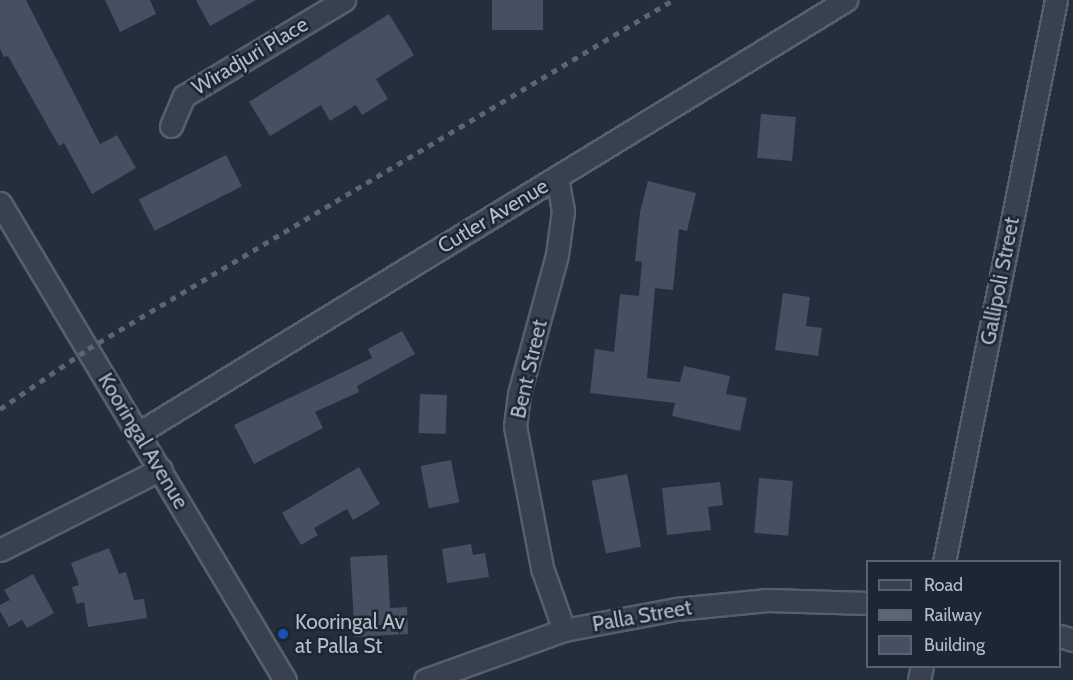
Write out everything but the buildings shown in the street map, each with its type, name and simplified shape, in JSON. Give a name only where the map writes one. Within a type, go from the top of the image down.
[{"type":"street","name":"Wiradjuri Place","points":[[171,126],[184,96],[344,0]]},
{"type":"street","name":"Cutler Avenue","points":[[140,432],[846,0]]},
{"type":"street","name":"Gallipoli Street","points":[[944,560],[1056,0]]},
{"type":"street","name":"Bent Street","points":[[557,177],[563,211],[557,255],[519,394],[515,426],[542,568],[564,630]]},
{"type":"street","name":"Kooringal Avenue","points":[[3,215],[140,432],[285,680]]},
{"type":"street","points":[[0,550],[160,469]]},
{"type":"street","name":"Palla Street","points":[[425,680],[564,630],[717,604],[779,600],[866,603]]},
{"type":"railway","points":[[0,409],[88,349],[673,0]]},
{"type":"place","name":"Kooringal Av at Palla St","points":[[283,634]]}]
